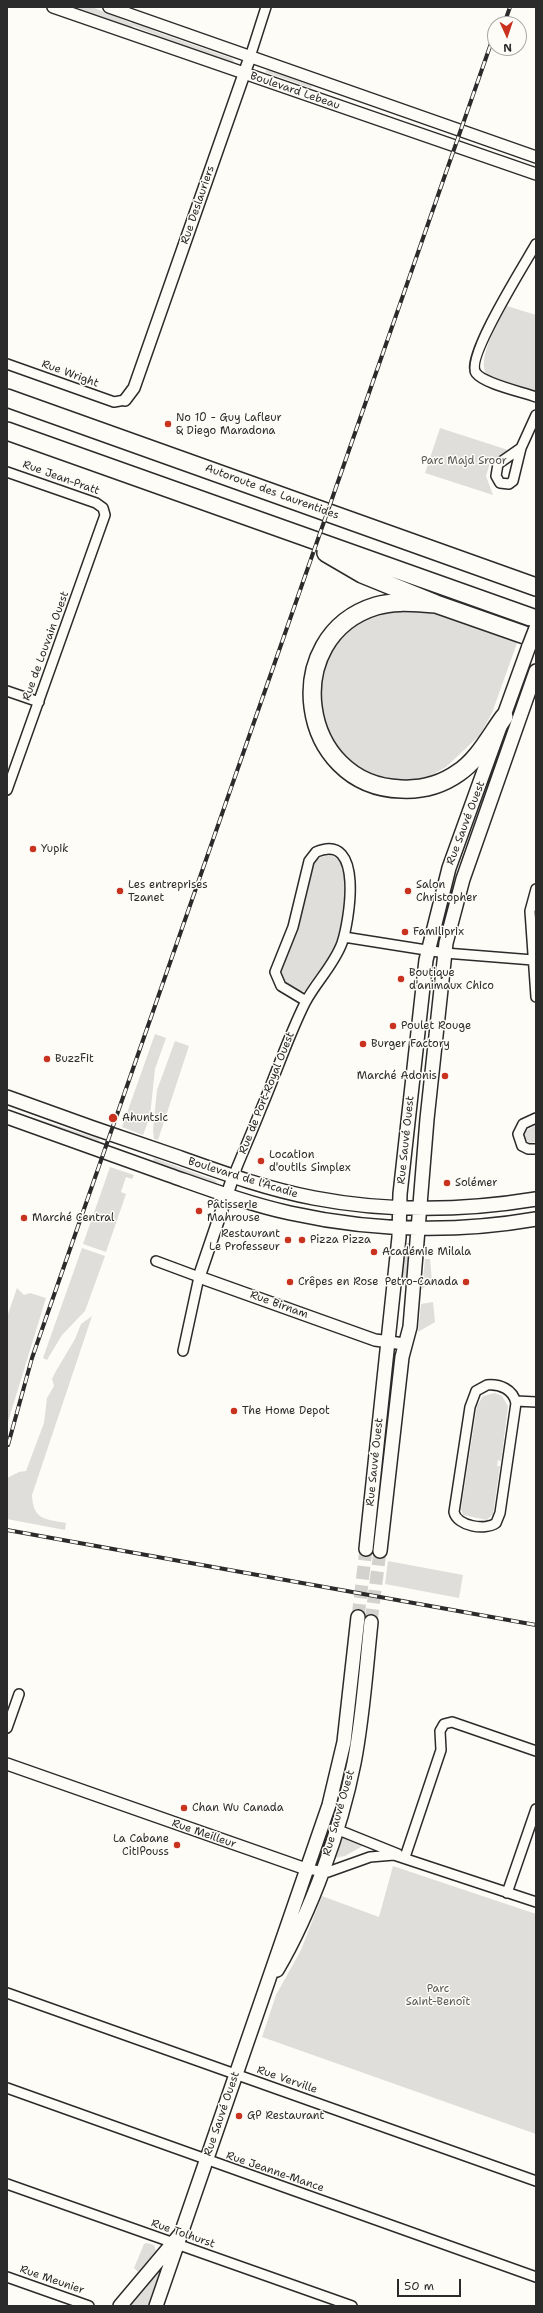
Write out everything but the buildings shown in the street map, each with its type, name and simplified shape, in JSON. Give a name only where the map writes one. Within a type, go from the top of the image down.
[{"type":"highway","name":"Autoroute des Laurentides","points":[[7,398],[536,587]]},
{"type":"highway","points":[[7,431],[536,619]]},
{"type":"highway","points":[[293,533],[362,574],[533,643]]},
{"type":"highway","points":[[436,604],[404,602],[376,606],[352,617],[334,634],[319,657],[312,684],[314,718],[322,740],[342,766],[362,779],[391,788],[418,788],[442,782],[465,768],[504,717]]},
{"type":"main road","name":"Rue Sauvé Ouest","points":[[366,1549],[388,1342],[399,1228],[399,1208],[424,975],[449,868],[493,752],[504,717],[533,643],[536,628]]},
{"type":"main road","name":"Rue Sauvé Ouest","points":[[380,1550],[404,1344],[410,1327],[427,1119],[445,953],[463,879],[536,671]]},
{"type":"main road","name":"Boulevard de l'Acadie","points":[[7,1097],[233,1177],[314,1198],[399,1208],[478,1207],[536,1199]]},
{"type":"main road","name":"Boulevard de l'Acadie","points":[[7,1117],[227,1195],[308,1217],[352,1224],[399,1228],[484,1226],[536,1219]]},
{"type":"main road","name":"Rue Sauvé Ouest","points":[[156,2306],[170,2270],[176,2241],[265,1993],[306,1869],[322,1826],[340,1764],[346,1734],[358,1617]]},
{"type":"main road","name":"Rue Sauvé Ouest","points":[[265,1993],[300,1928],[336,1829],[355,1756],[372,1622]]},
{"type":"main road","name":"Rue Sauvé Ouest","points":[[120,2306],[176,2241]]},
{"type":"street","name":"Boulevard Lebeau","points":[[53,7],[536,174]]},
{"type":"street","name":"Boulevard Lebeau","points":[[109,7],[536,157]]},
{"type":"street","name":"Rue Deslauriers","points":[[126,400],[131,393],[138,375],[250,57],[266,7]]},
{"type":"street","points":[[536,244],[491,323],[476,357],[474,367],[476,373],[485,380],[536,397]]},
{"type":"street","name":"Rue Wright","points":[[7,364],[114,402],[126,400]]},
{"type":"street","points":[[521,448],[536,415]]},
{"type":"street","name":"Rue Jean-Pratt","points":[[7,472],[96,503],[104,510]]},
{"type":"street","name":"Rue de Louvain Ouest","points":[[7,790],[102,526],[105,515],[104,510]]},
{"type":"street","points":[[7,691],[39,702]]},
{"type":"street","name":"Rue de Port-Royal Ouest","points":[[183,1351],[199,1276],[233,1177],[306,1001],[336,957],[344,937],[351,878],[350,868],[341,855],[334,851],[325,850],[316,852],[311,857],[302,882],[291,933],[276,966],[275,975],[281,986],[306,1001]]},
{"type":"street","points":[[536,889],[530,911],[536,997]]},
{"type":"street","points":[[344,937],[445,953],[533,960]]},
{"type":"street","points":[[536,1118],[522,1124],[518,1134],[522,1146],[528,1149],[536,1149]]},
{"type":"street","name":"Rue Birnam","points":[[156,1261],[388,1342],[404,1344]]},
{"type":"street","points":[[494,1385],[508,1390],[516,1401],[498,1519],[494,1524],[488,1527],[460,1522],[454,1509],[473,1396],[481,1387],[494,1385]]},
{"type":"street","points":[[516,1401],[536,1402]]},
{"type":"street","points":[[7,1728],[19,1694]]},
{"type":"street","points":[[405,1857],[441,1750],[440,1731],[444,1724],[452,1722],[536,1752]]},
{"type":"street","name":"Rue Meilleur","points":[[7,1764],[306,1869],[321,1872],[330,1871],[375,1856],[394,1855],[405,1857]]},
{"type":"street","points":[[507,1892],[536,1809]]},
{"type":"street","name":"Rue Meilleur","points":[[336,1829],[381,1845],[405,1857],[536,1902]]},
{"type":"street","name":"Rue Verville","points":[[7,1993],[536,2181]]},
{"type":"street","name":"Rue Jeanne-Mance","points":[[7,2088],[536,2277]]},
{"type":"street","name":"Rue Tolhurst","points":[[7,2184],[176,2241],[352,2306]]},
{"type":"street","name":"Rue Meunier","points":[[7,2277],[89,2306]]},
{"type":"green space","points":[[69,7],[92,7],[131,23],[132,21],[157,32],[231,58],[234,61],[232,63],[154,36],[154,34],[133,26],[131,29]]},
{"type":"green space","points":[[267,70],[312,86],[311,88],[265,72]]},
{"type":"green space","points":[[507,306],[536,315],[536,393],[488,377],[484,370],[484,361],[489,342]]},
{"type":"green space","name":"Parc Majd Sroor","points":[[440,428],[508,450],[490,463],[486,476],[493,495],[425,473]]},
{"type":"green space","points":[[401,607],[425,610],[518,640],[492,713],[480,735],[446,767],[430,776],[412,780],[389,781],[349,767],[317,721],[320,667],[344,630],[369,614]]},
{"type":"green space","points":[[330,855],[341,862],[346,873],[346,894],[338,938],[330,956],[313,982],[305,991],[296,991],[288,986],[282,979],[280,974],[281,965],[284,955],[297,931],[309,873],[318,858]]},
{"type":"green space","points":[[155,1034],[166,1038],[155,1069],[150,1116],[143,1135],[122,1127]]},
{"type":"green space","points":[[175,1041],[189,1046],[158,1140],[154,1139],[153,1130],[157,1090]]},
{"type":"green space","points":[[25,1115],[99,1139],[99,1141]]},
{"type":"green space","points":[[536,1125],[536,1142],[529,1143],[524,1137],[524,1132]]},
{"type":"green space","points":[[154,1158],[217,1181],[216,1183],[153,1161]]},
{"type":"green space","points":[[110,1167],[134,1175],[132,1179],[126,1177],[121,1192],[126,1194],[106,1252],[83,1244]]},
{"type":"green space","points":[[405,1243],[411,1243],[407,1285],[401,1284]]},
{"type":"green space","points":[[82,1248],[105,1256],[85,1311],[62,1335],[47,1360],[43,1358]]},
{"type":"green space","points":[[425,1259],[430,1259],[432,1281],[422,1289]]},
{"type":"green space","points":[[17,1288],[24,1295],[30,1293],[46,1298],[7,1425],[7,1317]]},
{"type":"green space","points":[[433,1302],[435,1322],[418,1332],[421,1304]]},
{"type":"green space","points":[[92,1316],[32,1495],[33,1503],[38,1514],[46,1519],[66,1523],[65,1530],[7,1519],[7,1478],[19,1472],[26,1471],[44,1423],[47,1398],[54,1386],[52,1379],[75,1339],[81,1324]]},
{"type":"green space","points":[[495,1393],[502,1396],[508,1406],[501,1461],[498,1460],[497,1466],[500,1466],[493,1514],[487,1520],[463,1515],[461,1509],[477,1406],[483,1396]]},
{"type":"green space","points":[[388,1561],[463,1575],[459,1598],[385,1584]]},
{"type":"green space","points":[[344,1836],[366,1844],[345,1856],[335,1858],[340,1837]]},
{"type":"green space","name":"Parc Saint-Benoît","points":[[393,1866],[536,1914],[536,2134],[262,2037],[276,1995],[301,1950],[322,1896],[379,1917]]},
{"type":"green space","points":[[147,2243],[154,2245],[156,2251],[138,2272],[134,2268],[144,2244]]},
{"type":"green space","points":[[170,2255],[149,2306],[130,2306],[130,2304]]},
{"type":"tunnel","points":[[358,1617],[366,1549]]},
{"type":"tunnel","points":[[371,1622],[380,1551]]},
{"type":"railway","points":[[507,16],[510,7]]},
{"type":"railway","points":[[8,1445],[32,1358],[487,55]]},
{"type":"railway","points":[[7,1530],[536,1625]]},
{"type":"place","name":"No 10 - Guy Lafleur & Diego Maradona","points":[[168,424]]},
{"type":"place","name":"Yupik","points":[[33,849]]},
{"type":"place","name":"Les entreprises Tzanet","points":[[120,891]]},
{"type":"place","name":"Salon Christopher","points":[[408,891]]},
{"type":"place","name":"Familiprix","points":[[405,932]]},
{"type":"place","name":"Boutique d'animaux Chico","points":[[401,979]]},
{"type":"place","name":"Poulet Rouge","points":[[393,1026]]},
{"type":"place","name":"Burger Factory","points":[[363,1044]]},
{"type":"place","name":"BuzzFit","points":[[47,1059]]},
{"type":"place","name":"Marché Adonis","points":[[445,1076]]},
{"type":"place","name":"Ahuntsic","points":[[113,1118]]},
{"type":"place","name":"Location d'outils Simplex","points":[[261,1161]]},
{"type":"place","name":"Solémer","points":[[447,1183]]},
{"type":"place","name":"Pâtisserie Mahrouse","points":[[199,1211]]},
{"type":"place","name":"Marché Central","points":[[24,1218]]},
{"type":"place","name":"Restaurant Le Professeur","points":[[288,1240]]},
{"type":"place","name":"Pizza Pizza","points":[[302,1240]]},
{"type":"place","name":"Académie Milala","points":[[374,1252]]},
{"type":"place","name":"Crêpes en Rose","points":[[290,1282]]},
{"type":"place","name":"Petro-Canada","points":[[466,1282]]},
{"type":"place","name":"The Home Depot","points":[[234,1411]]},
{"type":"place","name":"Chan Wu Canada","points":[[184,1808]]},
{"type":"place","name":"La Cabane CitiPouss","points":[[177,1845]]},
{"type":"place","name":"GP Restaurant","points":[[239,2116]]}]
